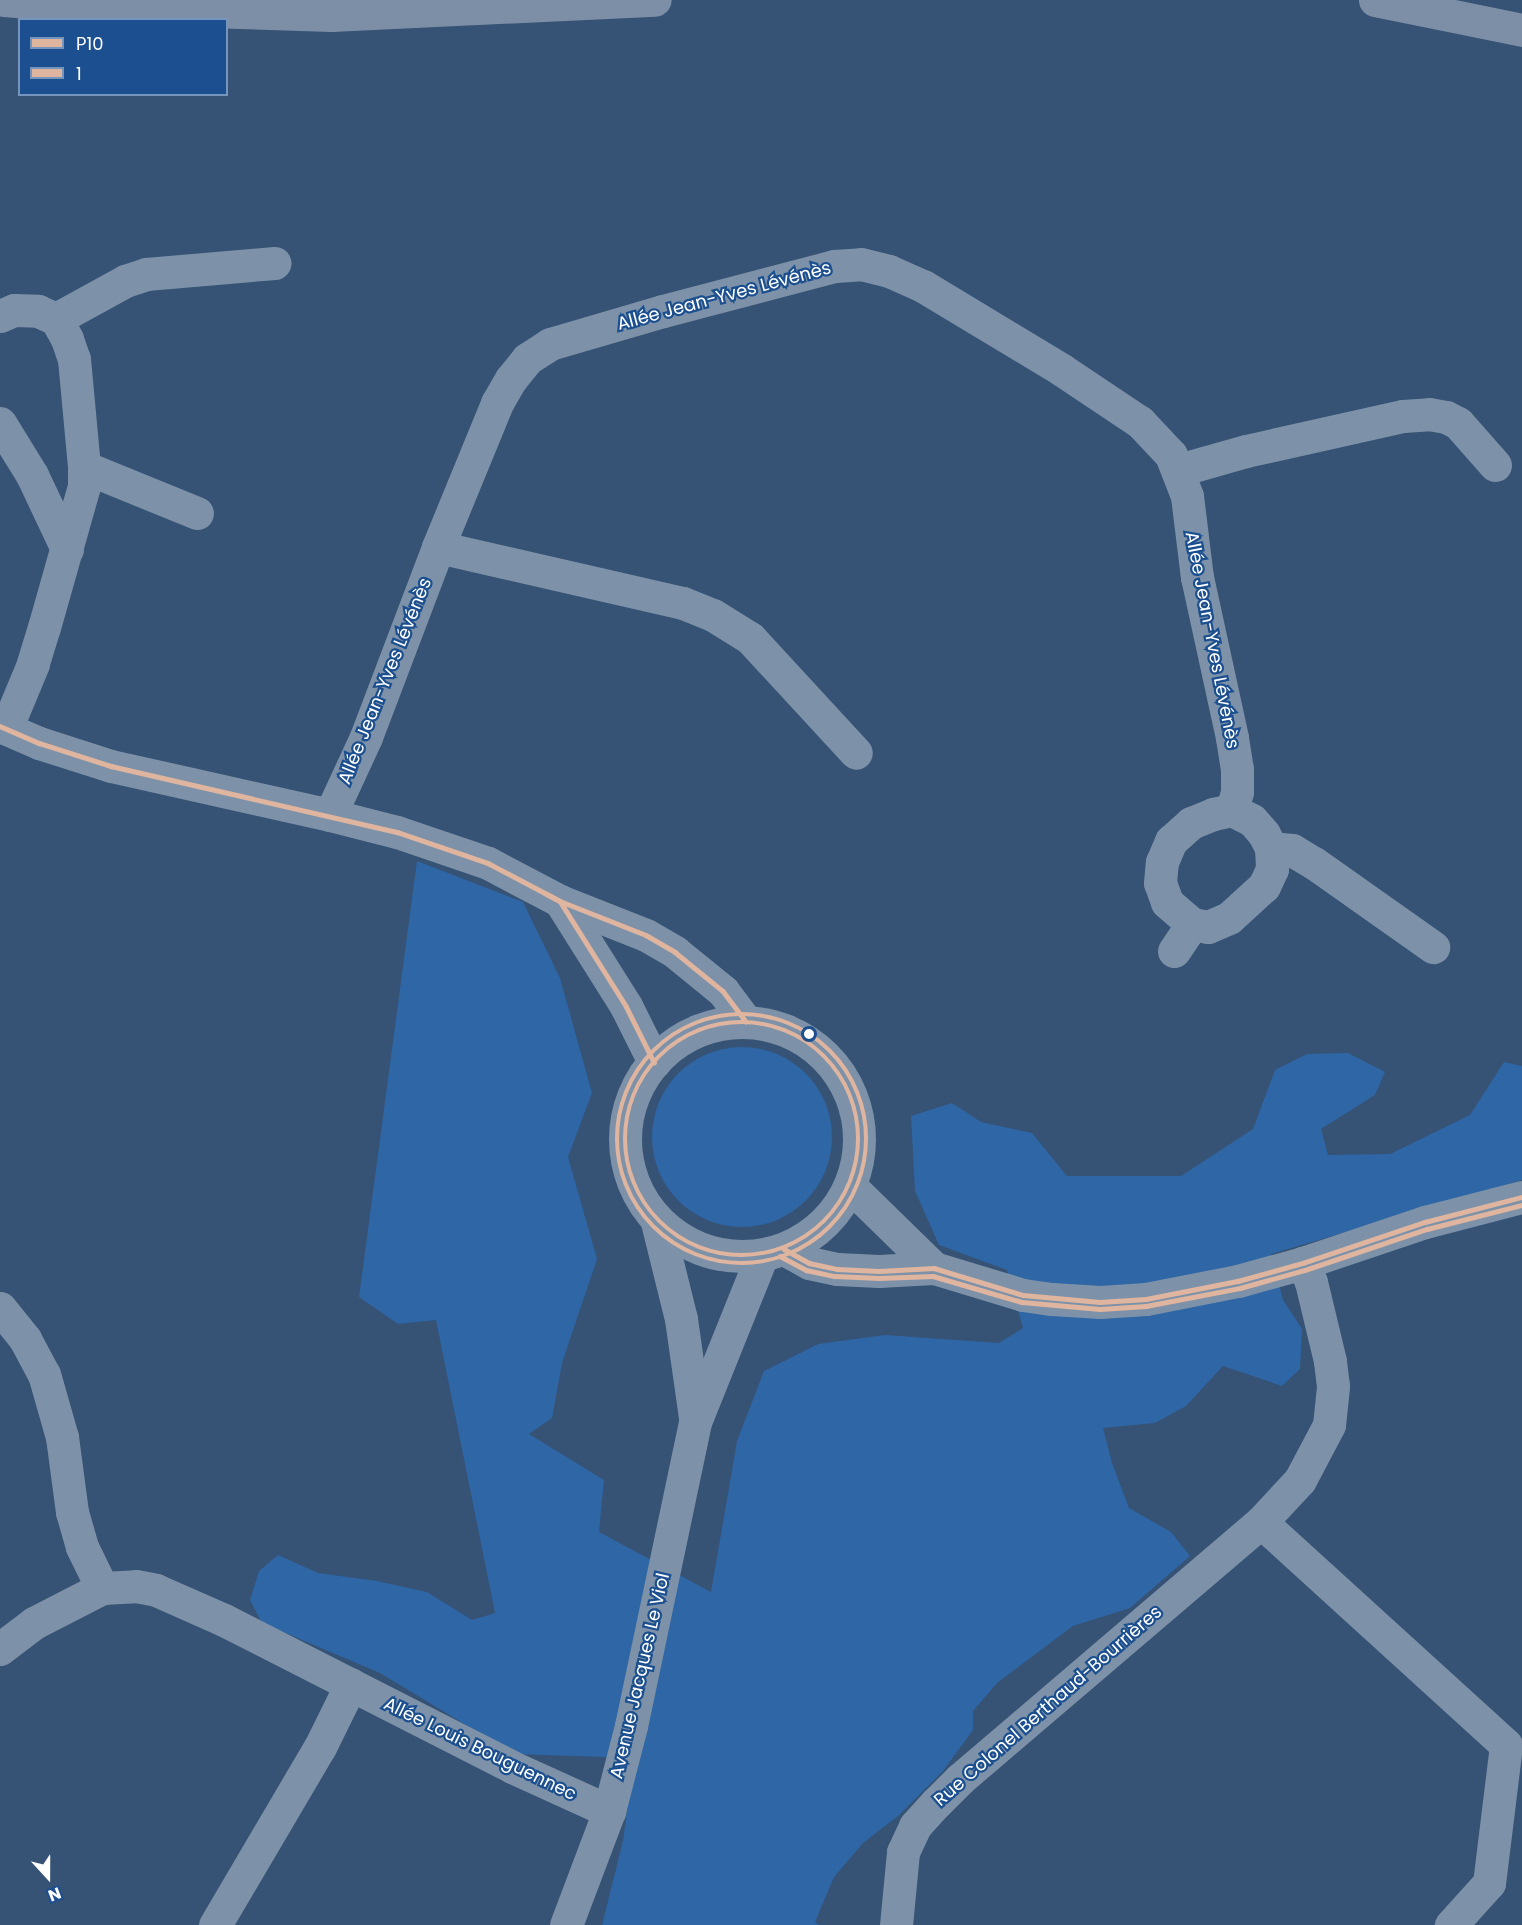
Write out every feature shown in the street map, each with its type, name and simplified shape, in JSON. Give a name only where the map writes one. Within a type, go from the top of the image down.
[{"type":"main road","points":[[4,0],[89,7],[331,15],[646,0]]},
{"type":"main road","points":[[1375,0],[1522,30]]},
{"type":"street","points":[[56,320],[125,282],[146,274],[275,263]]},
{"type":"street","name":"Allée Jean-Yves Lévénès","points":[[330,814],[366,737],[438,547],[497,404],[511,379],[527,359],[550,344],[588,332],[835,266],[861,264],[889,271],[923,286],[1140,422],[1162,442],[1179,470],[1186,496],[1197,577],[1237,769],[1237,792],[1232,810]]},
{"type":"street","points":[[0,316],[14,310],[38,311],[56,320],[74,359],[84,467],[84,486],[33,664],[3,727],[39,743],[111,766],[330,814],[397,832],[488,863],[560,901],[646,935],[675,951],[723,991],[746,1021]]},
{"type":"street","points":[[1179,470],[1257,448],[1403,416],[1429,414],[1446,417],[1458,423],[1496,465]]},
{"type":"street","points":[[0,423],[32,475],[67,549]]},
{"type":"street","points":[[84,467],[197,513]]},
{"type":"street","points":[[438,547],[683,603],[713,615],[750,638],[856,753]]},
{"type":"street","points":[[1232,810],[1252,820],[1264,834],[1271,848],[1272,869],[1264,886],[1229,918],[1208,927],[1192,924],[1167,902],[1160,883],[1162,861],[1171,841],[1191,823],[1213,814],[1232,810]]},
{"type":"street","points":[[1271,848],[1292,849],[1433,947]]},
{"type":"street","points":[[560,901],[626,1006],[654,1062]]},
{"type":"street","points":[[1173,951],[1192,924]]},
{"type":"street","points":[[746,1021],[790,1032],[812,1045],[831,1062],[846,1084],[856,1108],[860,1134],[858,1160],[850,1186],[835,1212],[812,1234],[773,1252],[723,1256],[688,1245],[657,1222],[640,1199],[628,1174],[624,1146],[625,1118],[634,1091],[654,1062],[668,1048],[692,1033],[718,1024],[746,1021]]},
{"type":"street","points":[[850,1186],[934,1268]]},
{"type":"street","points":[[773,1252],[837,1269],[879,1271],[934,1268],[1023,1295],[1100,1302],[1146,1299],[1189,1292],[1303,1263],[1425,1222],[1522,1197]]},
{"type":"street","name":"Avenue Jacques Le Viol","points":[[657,1222],[681,1319],[695,1422]]},
{"type":"street","name":"Avenue Jacques Le Viol","points":[[566,1925],[609,1811],[651,1638],[695,1422],[773,1252]]},
{"type":"street","name":"Rue Colonel Berthaud-Bourrières","points":[[896,1925],[903,1852],[915,1826],[960,1779],[1262,1522],[1300,1480],[1329,1425],[1333,1386],[1330,1361],[1311,1282],[1303,1263]]},
{"type":"street","points":[[0,1308],[25,1339],[44,1374],[62,1437],[72,1512],[82,1547],[102,1588]]},
{"type":"street","points":[[1262,1522],[1514,1736],[1489,1883],[1451,1925]]},
{"type":"street","name":"Allée Louis Bouguennec","points":[[0,1649],[34,1623],[102,1588],[136,1586],[156,1590],[224,1620],[512,1767],[609,1811]]},
{"type":"street","points":[[215,1925],[320,1747],[351,1684]]},
{"type":"shaded area","points":[[417,861],[523,902],[560,978],[592,1093],[568,1157],[597,1259],[562,1363],[552,1418],[529,1434],[604,1480],[599,1532],[711,1592],[737,1441],[764,1371],[818,1344],[885,1335],[999,1343],[1023,1328],[1007,1270],[939,1245],[915,1191],[911,1116],[952,1103],[981,1122],[1032,1133],[1067,1176],[1181,1176],[1253,1129],[1275,1070],[1307,1054],[1348,1053],[1385,1072],[1375,1095],[1321,1129],[1328,1155],[1390,1154],[1470,1115],[1504,1062],[1522,1066],[1522,1180],[1271,1254],[1283,1300],[1302,1329],[1300,1369],[1282,1386],[1223,1366],[1186,1406],[1155,1423],[1103,1428],[1112,1463],[1129,1508],[1171,1532],[1190,1556],[1130,1608],[1073,1626],[997,1683],[973,1711],[973,1730],[943,1771],[898,1816],[863,1843],[834,1877],[815,1922],[819,1925],[602,1925],[623,1841],[634,1758],[514,1754],[380,1673],[262,1623],[250,1600],[259,1571],[278,1555],[318,1573],[377,1581],[427,1592],[472,1620],[495,1613],[436,1320],[398,1324],[359,1297]]},
{"type":"shaded area","points":[[742,1047],[760,1048],[777,1053],[806,1073],[826,1102],[831,1119],[831,1155],[826,1172],[806,1201],[777,1221],[760,1226],[742,1227],[724,1226],[707,1221],[678,1201],[658,1172],[653,1155],[652,1137],[653,1119],[658,1102],[678,1073],[707,1053],[724,1048]]},
{"type":"transit line","name":"P10","points":[[0,726],[39,743],[111,766],[397,832],[488,863],[560,901],[646,935],[675,952],[723,991],[746,1021]]},
{"type":"transit line","name":"P10","points":[[545,893],[560,901],[626,1006],[654,1062]]},
{"type":"transit line","name":"1","points":[[742,1014],[778,1019],[801,1029],[821,1042],[839,1060],[852,1080],[862,1103],[867,1139],[862,1175],[852,1198],[839,1218],[821,1236],[801,1249],[778,1259],[742,1264],[706,1259],[683,1249],[663,1236],[645,1218],[632,1198],[622,1175],[617,1139],[622,1103],[632,1080],[645,1060],[663,1042],[683,1029],[706,1019],[742,1014]]},
{"type":"transit line","name":"P10","points":[[730,1022],[754,1022],[797,1035],[825,1056],[846,1084],[857,1116],[859,1139],[857,1162],[846,1194],[825,1222],[797,1243],[776,1251],[754,1256],[730,1256],[687,1243],[668,1230],[651,1213],[638,1194],[630,1173],[625,1151],[625,1127],[638,1084],[651,1065],[668,1048],[687,1035],[708,1027],[730,1022]]},
{"type":"transit line","name":"P10","points":[[784,1249],[809,1263],[837,1269],[879,1271],[934,1268],[1023,1295],[1100,1302],[1146,1299],[1238,1281],[1303,1263],[1425,1222],[1522,1197]]},
{"type":"transit line","name":"1","points":[[780,1256],[806,1270],[835,1276],[879,1278],[933,1276],[1022,1302],[1100,1309],[1146,1306],[1240,1288],[1305,1270],[1427,1229],[1522,1205]]}]
